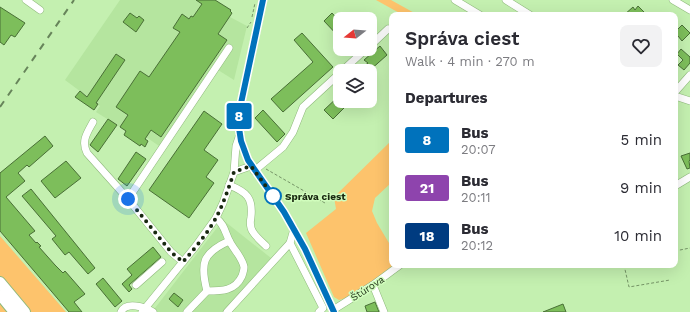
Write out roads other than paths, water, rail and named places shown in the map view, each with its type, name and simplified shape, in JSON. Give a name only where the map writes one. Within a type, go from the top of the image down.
[{"type":"highway","points":[[0,282],[25,312]]},
{"type":"highway","points":[[0,295],[14,312]]},
{"type":"street","points":[[26,0],[40,10]]},
{"type":"street","name":"Štúrova","points":[[263,0],[240,108],[240,135],[242,147],[294,229],[313,263],[334,311],[396,268]]},
{"type":"street","points":[[455,0],[475,12]]},
{"type":"street","points":[[506,0],[525,12]]},
{"type":"street","points":[[672,0],[690,10]]},
{"type":"street","points":[[377,39],[388,29]]},
{"type":"street","points":[[128,199],[229,48]]},
{"type":"street","points":[[350,64],[358,56]]},
{"type":"street","points":[[678,89],[690,75]]},
{"type":"street","points":[[234,170],[253,166],[283,147],[293,132],[303,107],[333,79]]},
{"type":"street","points":[[678,97],[690,101]]},
{"type":"street","points":[[93,122],[85,136],[84,145],[87,153],[128,199],[171,252],[183,262]]},
{"type":"street","points":[[144,310],[195,247],[216,218],[234,170],[236,146],[240,135]]},
{"type":"street","points":[[678,184],[690,177]]},
{"type":"street","points":[[229,185],[241,189],[248,196],[251,206],[250,222],[252,232],[266,246]]},
{"type":"street","points":[[187,312],[207,291],[226,290],[234,287],[241,279],[244,272],[244,266],[229,241],[222,222],[216,218]]},
{"type":"street","points":[[227,312],[290,243],[294,229]]},
{"type":"street","points":[[207,291],[203,275],[204,261],[215,248],[229,241]]},
{"type":"street","points":[[290,243],[323,308],[319,312]]},
{"type":"street","points":[[136,285],[162,262]]},
{"type":"street","points":[[373,285],[384,312]]},
{"type":"street","points":[[121,312],[128,306],[153,312]]},
{"type":"railway","points":[[0,107],[74,0]]},
{"type":"place","name":"Správa ciest","points":[[273,196]]}]
